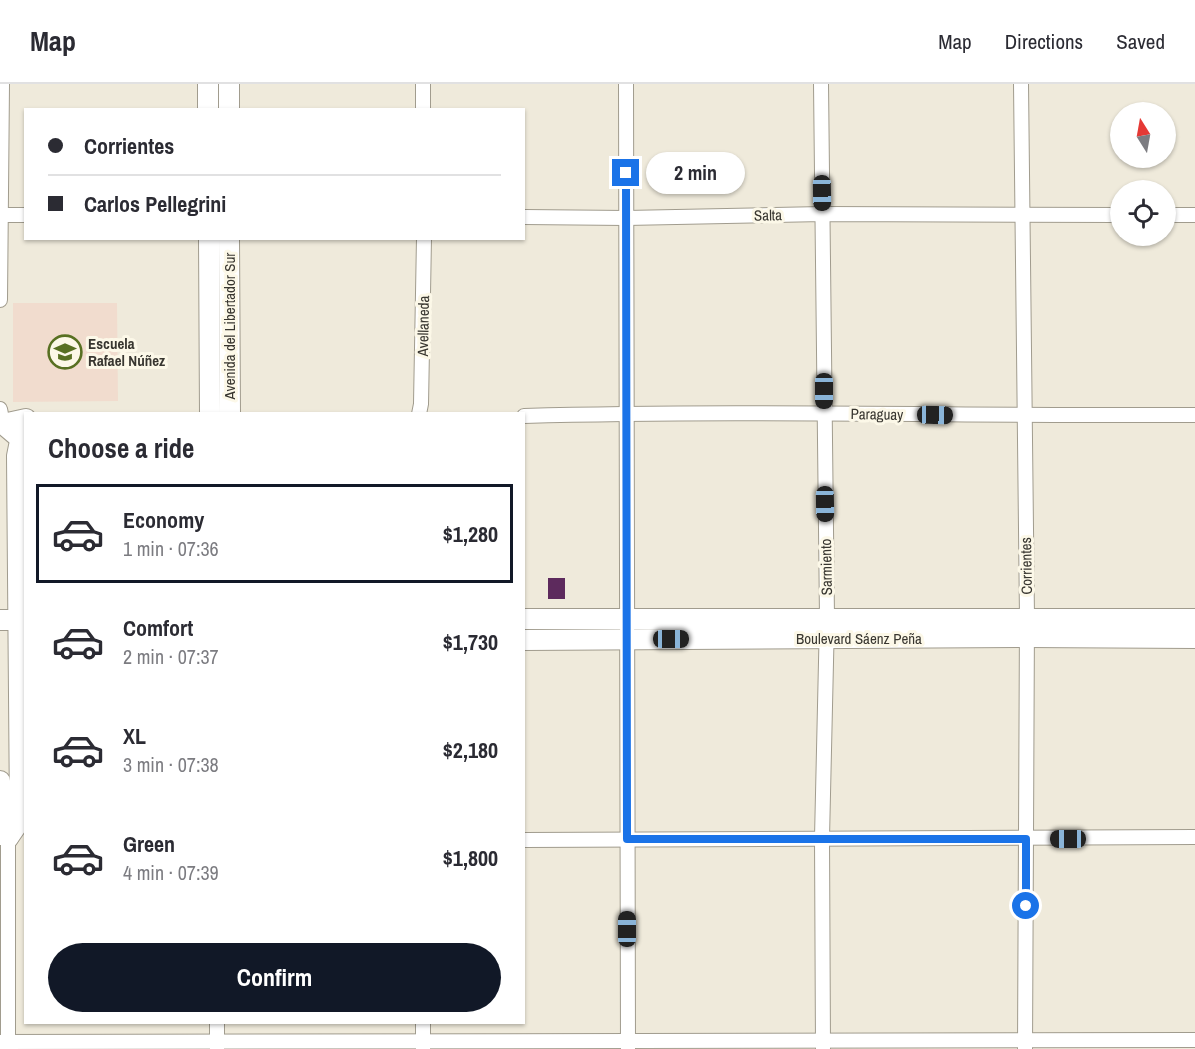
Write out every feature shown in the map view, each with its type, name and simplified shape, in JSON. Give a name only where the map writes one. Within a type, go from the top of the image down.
[{"type":"main road","points":[[208,84],[208,108]]},
{"type":"main road","points":[[229,84],[229,108]]},
{"type":"main road","name":"Avenida del Libertador Sur","points":[[209,240],[210,412]]},
{"type":"main road","name":"Avenida del Libertador Sur","points":[[229,240],[230,412]]},
{"type":"main road","points":[[1,422],[24,419]]},
{"type":"main road","points":[[1,422],[24,441],[19,446],[17,456],[15,643],[19,822],[11,838]]},
{"type":"main road","name":"Boulevard Sáenz Peña","points":[[525,619],[827,618],[1195,638]]},
{"type":"main road","name":"Boulevard Sáenz Peña","points":[[525,640],[827,638],[1195,619]]},
{"type":"main road","points":[[0,781],[1,821],[11,838]]},
{"type":"street","points":[[0,300],[2,84]]},
{"type":"street","points":[[423,84],[423,108]]},
{"type":"street","points":[[626,84],[628,1045]]},
{"type":"street","name":"Sarmiento","points":[[821,84],[827,618],[822,838],[823,1045]]},
{"type":"street","name":"Corrientes","points":[[1021,84],[1027,628],[1025,1045]]},
{"type":"street","name":"Salta","points":[[525,217],[626,218],[822,214],[1110,215]]},
{"type":"street","points":[[0,215],[24,215]]},
{"type":"street","points":[[1176,215],[1195,215]]},
{"type":"street","name":"Avellaneda","points":[[419,412],[424,240]]},
{"type":"street","name":"Paraguay","points":[[525,416],[626,413],[824,413],[1195,416]]},
{"type":"street","points":[[525,840],[1195,837]]},
{"type":"street","points":[[11,838],[5,1045],[1025,1045],[1195,1040]]},
{"type":"street","points":[[217,1046],[218,1024]]},
{"type":"street","points":[[423,1024],[423,1045]]},
{"type":"shaded area","name":"Escuela Rafael Núñez","points":[[13,303],[117,303],[118,401],[13,402]]},
{"type":"building","points":[[548,578],[565,578],[565,599],[548,599]]},
{"type":"place","name":"Escuela Rafael Núñez","points":[[65,352]]},
{"type":"route","points":[[626,173],[627,839],[1026,839],[1026,906]]}]
